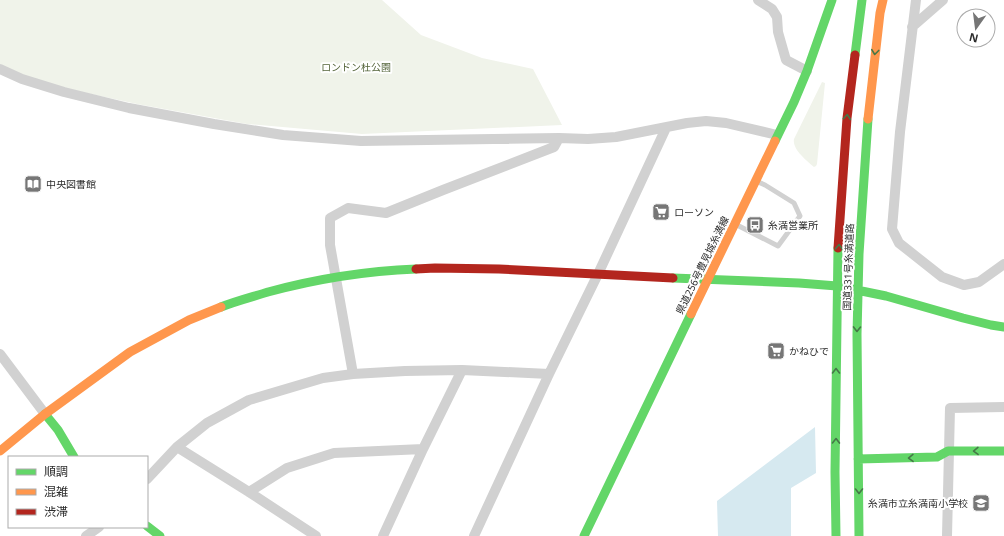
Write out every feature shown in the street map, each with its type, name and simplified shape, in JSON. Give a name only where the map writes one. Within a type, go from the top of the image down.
[{"type":"main road","name":"県道256号豊見城糸満線","points":[[584,536],[794,102],[807,71],[832,0]]},
{"type":"main road","name":"国道331号糸満道路","points":[[836,536],[835,472],[838,249],[847,118],[862,0]]},
{"type":"main road","name":"国道331号糸満道路","points":[[859,536],[857,334],[859,250],[868,117],[880,13],[883,0]]},
{"type":"main road","points":[[0,451],[45,414],[130,352],[190,320],[223,306],[295,285],[336,277],[391,270],[435,268],[500,269],[837,286],[886,296],[963,318],[1004,327]]},
{"type":"main road","points":[[45,414],[58,430],[73,456]]},
{"type":"main road","points":[[858,456],[937,457],[948,451],[1004,451]]},
{"type":"main road","points":[[148,527],[160,536]]},
{"type":"street","points":[[758,0],[772,9],[777,17],[778,32],[786,60],[807,71]]},
{"type":"street","points":[[916,0],[900,132],[892,229],[899,243],[942,277],[964,285],[980,282],[1004,264]]},
{"type":"street","points":[[912,27],[943,0]]},
{"type":"street","points":[[1,72],[64,92],[129,108],[283,135],[361,142],[559,138],[588,139],[616,137],[687,123],[706,122],[726,123],[777,135]]},
{"type":"street","points":[[474,536],[666,128]]},
{"type":"street","points":[[353,374],[330,245],[330,218],[348,208],[386,213],[554,147],[559,138]]},
{"type":"street","points":[[0,354],[45,414]]},
{"type":"street","points":[[148,478],[177,447],[207,423],[249,400],[323,378],[353,374],[405,371],[462,370],[549,374]]},
{"type":"street","points":[[383,536],[423,449],[462,370]]},
{"type":"street","points":[[948,536],[948,451],[950,408],[1004,407]]},
{"type":"street","points":[[177,447],[316,536]]},
{"type":"street","points":[[249,492],[287,468],[334,453],[423,449]]},
{"type":"street","points":[[86,536],[98,528]]},
{"type":"lane","points":[[734,224],[778,246],[800,216],[794,203],[756,180]]},
{"type":"green space","name":"ロンドン杜公園","points":[[0,0],[382,0],[421,35],[482,58],[533,69],[562,125],[362,134],[247,124],[137,104],[59,87],[24,76],[0,65]]},
{"type":"green space","points":[[822,82],[825,83],[817,164],[814,167],[797,150],[794,139]]},
{"type":"shaded area","points":[[815,427],[816,473],[791,488],[791,536],[718,536],[717,501]]},
{"type":"traffic: fast","points":[[775,141],[807,71],[832,0]]},
{"type":"traffic: fast","points":[[855,55],[862,0]]},
{"type":"traffic: fast","points":[[859,536],[857,334],[859,254],[868,119]]},
{"type":"traffic: fast","points":[[836,536],[835,472],[838,248]]},
{"type":"traffic: fast","points":[[221,307],[268,292],[304,283],[360,274],[416,269]]},
{"type":"traffic: fast","points":[[673,278],[837,286],[886,296],[963,318],[1004,327]]},
{"type":"traffic: fast","points":[[584,536],[691,314]]},
{"type":"traffic: fast","points":[[45,414],[58,430],[73,456]]},
{"type":"traffic: fast","points":[[858,459],[937,457],[948,451],[1004,451]]},
{"type":"traffic: fast","points":[[148,527],[160,536]]},
{"type":"traffic: slow","points":[[868,119],[880,13],[883,0]]},
{"type":"traffic: slow","points":[[691,314],[775,141]]},
{"type":"traffic: slow","points":[[0,451],[45,414],[130,352],[189,320],[221,307]]},
{"type":"traffic: jam","points":[[838,248],[847,118],[855,55]]},
{"type":"traffic: jam","points":[[416,269],[499,269],[673,278]]},
{"type":"place","name":"中央図書館","points":[[33,184]]},
{"type":"place","name":"ローソン","points":[[661,212]]},
{"type":"place","name":"糸満営業所","points":[[755,225]]},
{"type":"place","name":"かねひで","points":[[776,351]]},
{"type":"place","name":"糸満市立糸満南小学校","points":[[981,503]]}]
